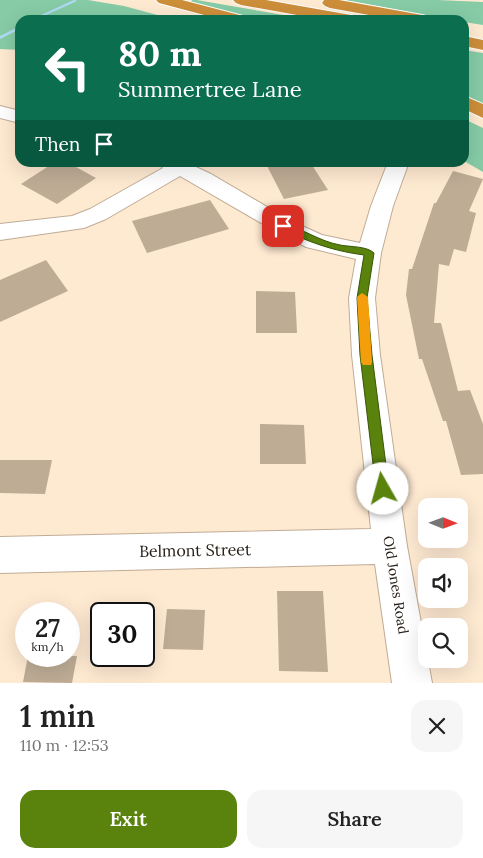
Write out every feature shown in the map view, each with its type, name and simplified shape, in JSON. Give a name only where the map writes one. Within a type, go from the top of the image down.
[{"type":"highway","points":[[164,0],[222,15]]},
{"type":"highway","points":[[241,0],[324,15]]},
{"type":"highway","points":[[313,0],[395,15]]},
{"type":"highway","points":[[469,29],[483,31]]},
{"type":"highway","points":[[469,42],[483,45]]},
{"type":"highway","points":[[469,105],[483,112]]},
{"type":"street","points":[[0,112],[15,115]]},
{"type":"street","points":[[0,232],[76,223],[98,214],[170,167]]},
{"type":"street","points":[[177,167],[203,179],[283,226],[314,241],[338,248],[369,253]]},
{"type":"street","name":"Old Jones Road","points":[[397,167],[382,206],[369,253],[362,298],[366,355],[390,546],[412,683]]},
{"type":"street","name":"Belmont Street","points":[[0,554],[390,546]]},
{"type":"green space","points":[[0,0],[88,0],[124,6],[157,15],[15,15],[15,50],[0,49]]},
{"type":"green space","points":[[192,0],[197,0],[283,15],[236,15],[191,2]]},
{"type":"green space","points":[[344,0],[483,2],[483,25],[469,23],[469,15],[426,15]]},
{"type":"green space","points":[[469,51],[483,53],[483,104],[469,97]]},
{"type":"green space","points":[[469,121],[483,128],[483,172],[469,164]]},
{"type":"building","points":[[47,167],[76,167],[96,178],[57,204],[21,184]]},
{"type":"building","points":[[268,167],[313,167],[328,190],[284,199]]},
{"type":"building","points":[[453,171],[483,179],[469,211],[476,213],[466,252],[454,249],[449,266],[439,264],[434,323],[441,323],[458,391],[470,390],[483,424],[483,474],[461,475],[446,421],[443,421],[422,359],[419,359],[406,295],[409,269],[412,269],[434,203],[436,203]]},
{"type":"building","points":[[210,200],[229,229],[147,253],[132,221]]},
{"type":"building","points":[[46,260],[68,291],[0,322],[0,280]]},
{"type":"building","points":[[256,291],[295,292],[297,333],[256,333]]},
{"type":"building","points":[[260,424],[304,425],[306,464],[260,464]]},
{"type":"building","points":[[0,460],[52,460],[45,494],[0,493]]},
{"type":"building","points":[[277,591],[323,591],[328,672],[279,671]]},
{"type":"building","points":[[167,609],[205,610],[203,650],[163,649]]},
{"type":"building","points":[[26,667],[75,667],[72,683],[23,682]]},
{"type":"waterway","points":[[43,15],[75,1]]},
{"type":"waterway","points":[[0,38],[15,30]]},
{"type":"slow traffic","points":[[362,297],[367,362]]},
{"type":"route","points":[[283,226],[314,241],[338,248],[369,253],[362,298],[366,355],[383,489]]}]
